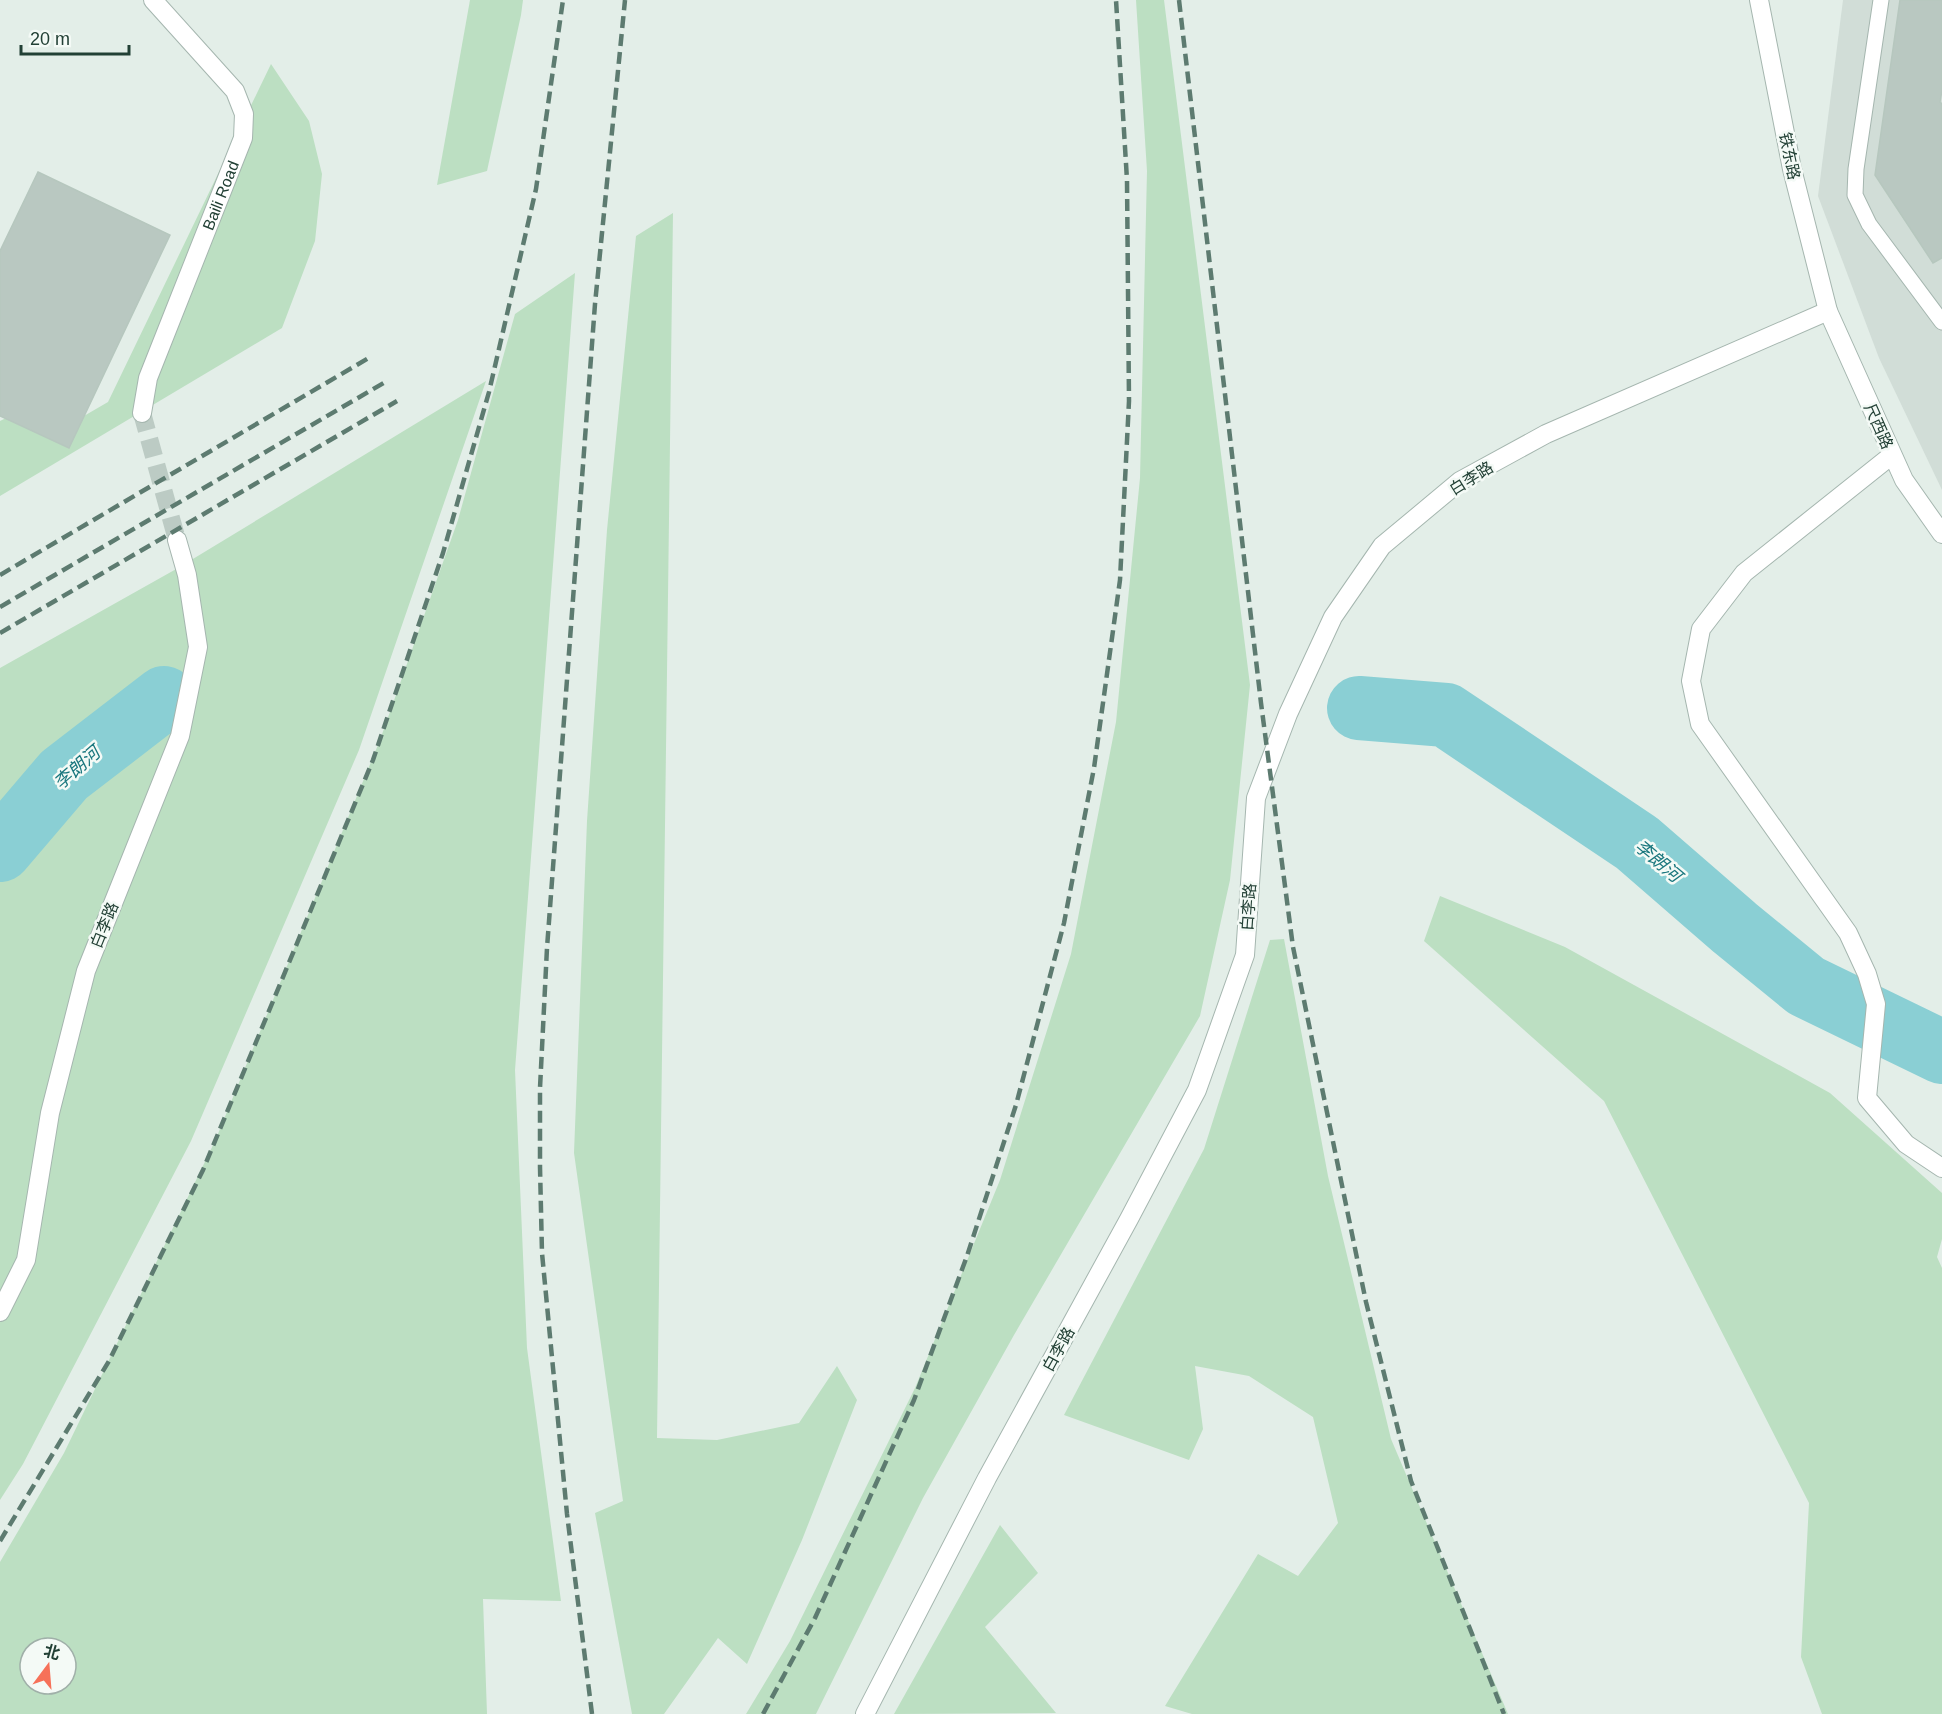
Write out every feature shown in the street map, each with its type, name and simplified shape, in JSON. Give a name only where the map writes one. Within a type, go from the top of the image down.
[{"type":"street","name":"Baili Road","points":[[142,413],[148,378],[243,138],[244,114],[235,90],[153,0]]},
{"type":"street","name":"铁东路","points":[[1759,0],[1792,169],[1828,311]]},
{"type":"street","name":"尺西路","points":[[1828,311],[1904,480],[1940,527]]},
{"type":"street","name":"白李路","points":[[865,1714],[987,1478],[1197,1090],[1245,955],[1256,798],[1288,714],[1333,617],[1382,546],[1460,481],[1546,434],[1828,311]]},
{"type":"street","points":[[1892,455],[1744,573],[1701,629],[1691,681],[1700,724],[1848,933],[1867,974],[1876,1004],[1867,1098],[1906,1144],[1942,1168]]},
{"type":"street","name":"白李路","points":[[0,1312],[26,1260],[50,1113],[86,971],[180,736],[198,647],[187,574],[177,540]]},
{"type":"lane","points":[[1881,0],[1856,169],[1855,195],[1869,224],[1940,316]]},
{"type":"shaded area","points":[[1843,0],[1942,0],[1942,490],[1879,358],[1818,196]]},
{"type":"green space","points":[[470,0],[523,0],[487,171],[437,185]]},
{"type":"green space","points":[[1136,0],[1164,0],[1250,685],[1230,880],[1200,1016],[1014,1335],[923,1498],[816,1714],[746,1714],[790,1641],[915,1388],[1000,1180],[1071,954],[1116,722],[1140,478],[1147,171]]},
{"type":"green space","points":[[271,64],[309,121],[322,174],[315,241],[282,328],[0,496],[0,421],[26,408],[65,427],[108,402]]},
{"type":"green space","points":[[673,213],[657,1438],[717,1440],[799,1423],[837,1366],[857,1400],[802,1540],[747,1664],[718,1638],[664,1714],[632,1714],[595,1513],[623,1501],[574,1153],[587,821],[607,530],[636,236]]},
{"type":"green space","points":[[575,273],[515,1070],[527,1348],[561,1601],[483,1599],[487,1714],[0,1714],[0,1562],[64,1453],[215,1141],[380,740],[458,520],[515,314]]},
{"type":"green space","points":[[486,381],[359,750],[191,1141],[23,1464],[0,1500],[0,668],[178,568]]},
{"type":"green space","points":[[1440,896],[1565,947],[1830,1093],[1942,1193],[1942,1239],[1937,1257],[1942,1268],[1942,1714],[1822,1714],[1801,1657],[1809,1503],[1604,1101],[1424,941]]},
{"type":"green space","points":[[1284,939],[1328,1176],[1391,1439],[1508,1714],[1192,1714],[1165,1706],[1258,1554],[1298,1576],[1338,1523],[1313,1417],[1249,1376],[1195,1366],[1203,1429],[1189,1460],[1064,1415],[1204,1149],[1270,940]]},
{"type":"green space","points":[[1000,1525],[1038,1573],[985,1627],[1056,1713],[894,1714]]},
{"type":"building","points":[[1900,0],[1942,0],[1940,102],[1942,104],[1942,258],[1933,263],[1875,175]]},
{"type":"building","points":[[38,172],[170,235],[69,448],[0,416],[0,251]]},
{"type":"waterway","name":"李朗河","points":[[0,850],[64,775],[164,698]]},
{"type":"waterway","name":"李朗河","points":[[1359,708],[1446,715],[1637,843],[1806,986],[1942,1052]]},
{"type":"tunnel","points":[[142,413],[177,540]]},
{"type":"railway","points":[[0,1541],[109,1361],[203,1170],[373,760],[443,553],[489,392],[536,189],[563,0]]},
{"type":"railway","points":[[592,1714],[567,1514],[542,1253],[540,1088],[547,948],[595,304],[625,0]]},
{"type":"railway","points":[[763,1714],[815,1618],[914,1400],[967,1256],[1016,1105],[1064,923],[1094,768],[1120,580],[1129,401],[1127,180],[1116,0]]},
{"type":"railway","points":[[1179,0],[1261,703],[1293,947],[1366,1302],[1411,1481],[1504,1714]]},
{"type":"railway","points":[[0,575],[372,356]]},
{"type":"railway","points":[[0,607],[387,381]]},
{"type":"railway","points":[[0,633],[397,401]]}]
